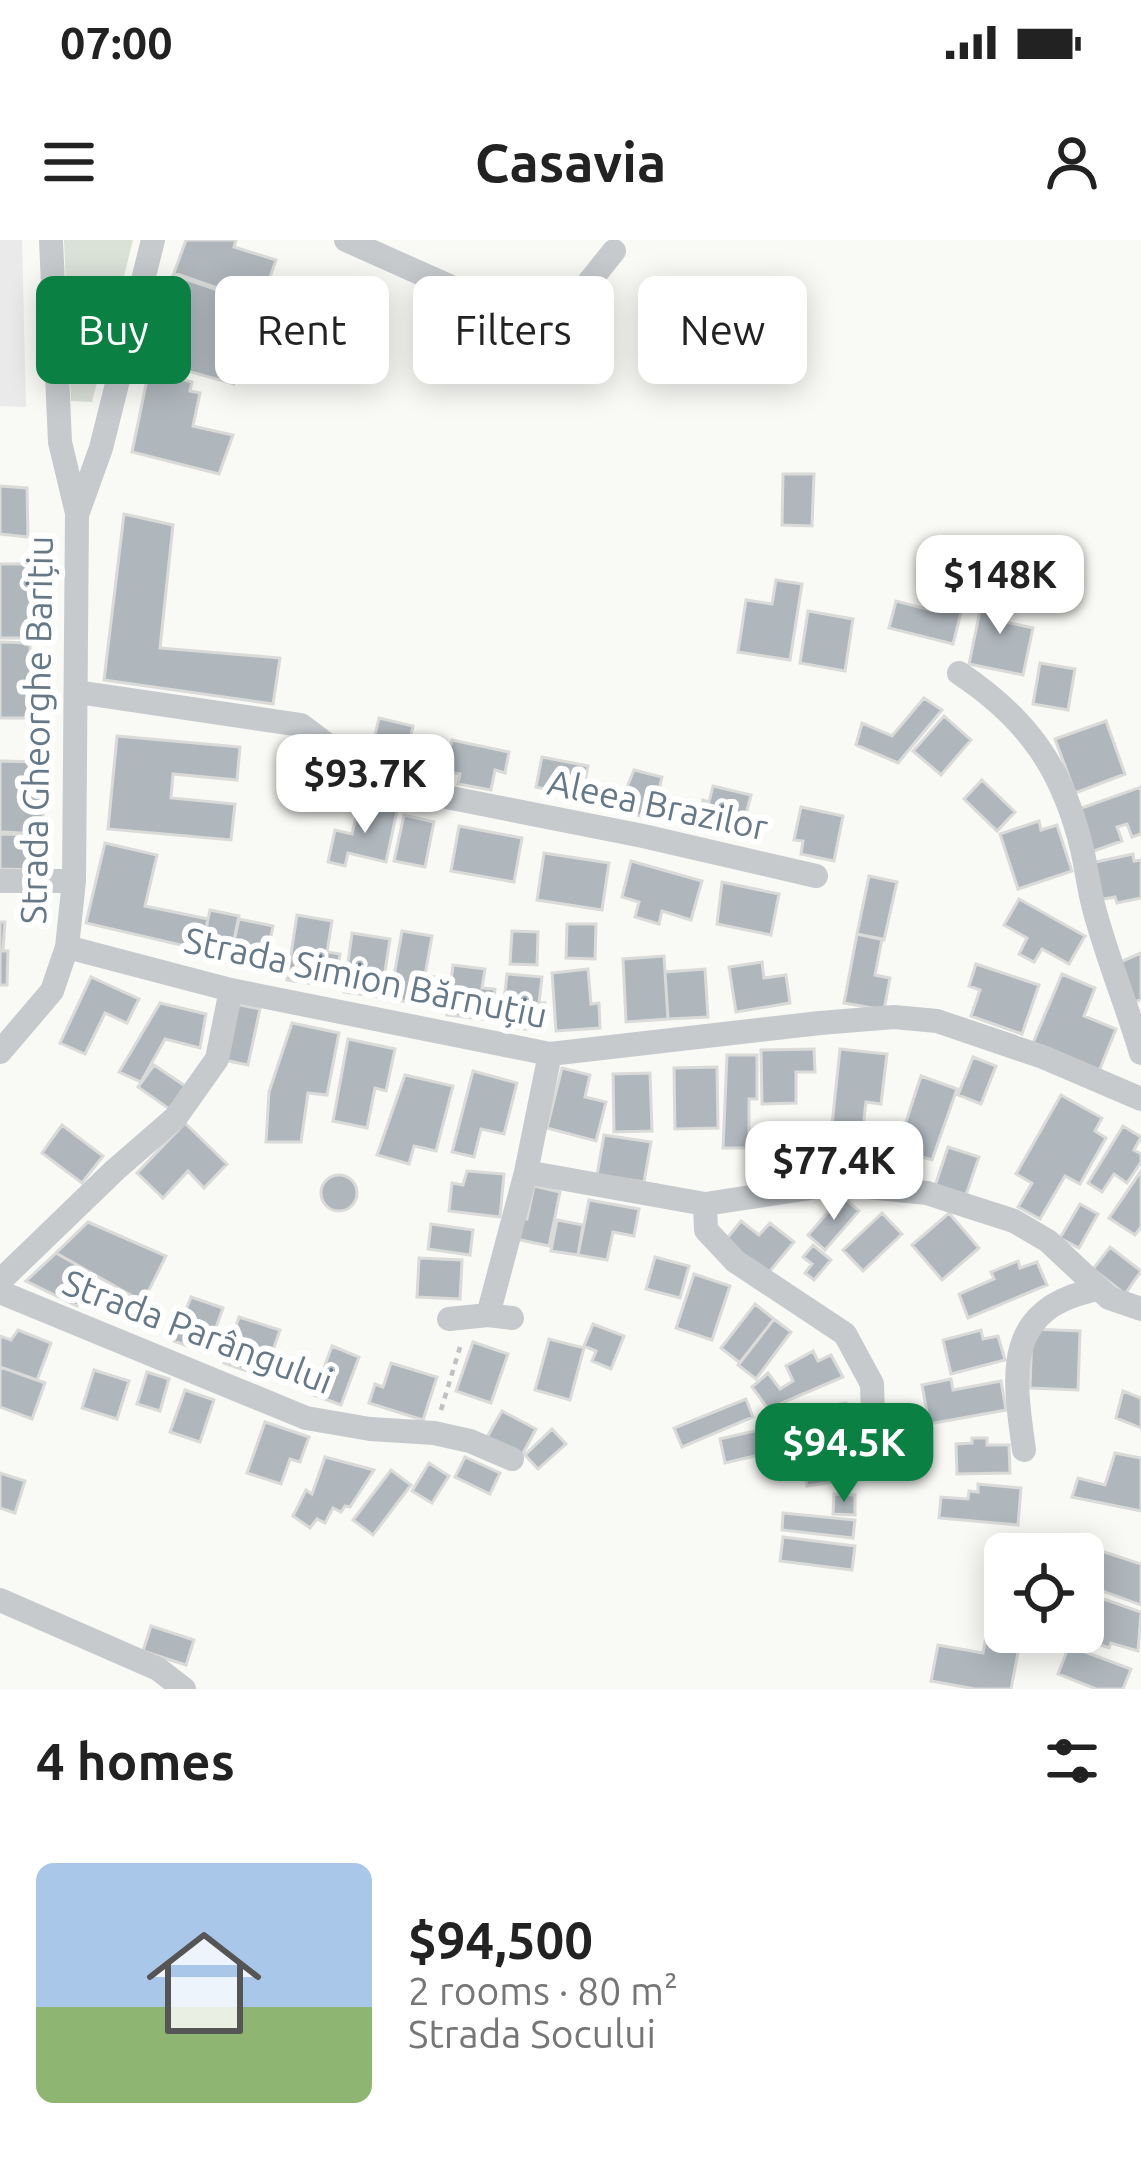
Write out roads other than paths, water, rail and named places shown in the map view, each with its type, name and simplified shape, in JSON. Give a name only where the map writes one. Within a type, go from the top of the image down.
[{"type":"street","name":"Strada Gheorghe Barițiu","points":[[0,1052],[52,991],[67,946],[74,881],[77,515],[60,442],[50,240]]},
{"type":"street","name":"Strada Gheorghe Barițiu","points":[[77,515],[101,448],[153,240]]},
{"type":"street","points":[[346,240],[495,308],[550,320],[573,302],[614,251]]},
{"type":"street","points":[[958,673],[1018,719],[1051,764],[1065,793],[1094,912],[1141,1053]]},
{"type":"street","name":"Aleea Brazilor","points":[[77,692],[301,725],[362,771],[396,787],[816,876]]},
{"type":"street","points":[[0,881],[74,881]]},
{"type":"street","name":"Strada Simion Bărnuțiu","points":[[67,946],[231,990],[550,1054],[893,1017],[937,1021],[1140,1097]]},
{"type":"street","points":[[0,1281],[176,1117],[217,1059],[231,990]]},
{"type":"street","points":[[479,1317],[526,1172],[550,1054]]},
{"type":"street","points":[[526,1172],[705,1204],[837,1184],[927,1193],[1014,1221],[1048,1241],[1099,1289],[1129,1308],[1141,1309]]},
{"type":"street","points":[[705,1204],[706,1230],[734,1261],[845,1334],[872,1384],[874,1450]]},
{"type":"street","points":[[1024,1450],[1015,1386],[1018,1353],[1026,1332],[1052,1306],[1077,1293],[1099,1289]]},
{"type":"street","name":"Strada Parângului","points":[[0,1292],[306,1418],[434,1433],[470,1441],[512,1459]]},
{"type":"street","points":[[0,1600],[158,1669],[184,1689]]}]
